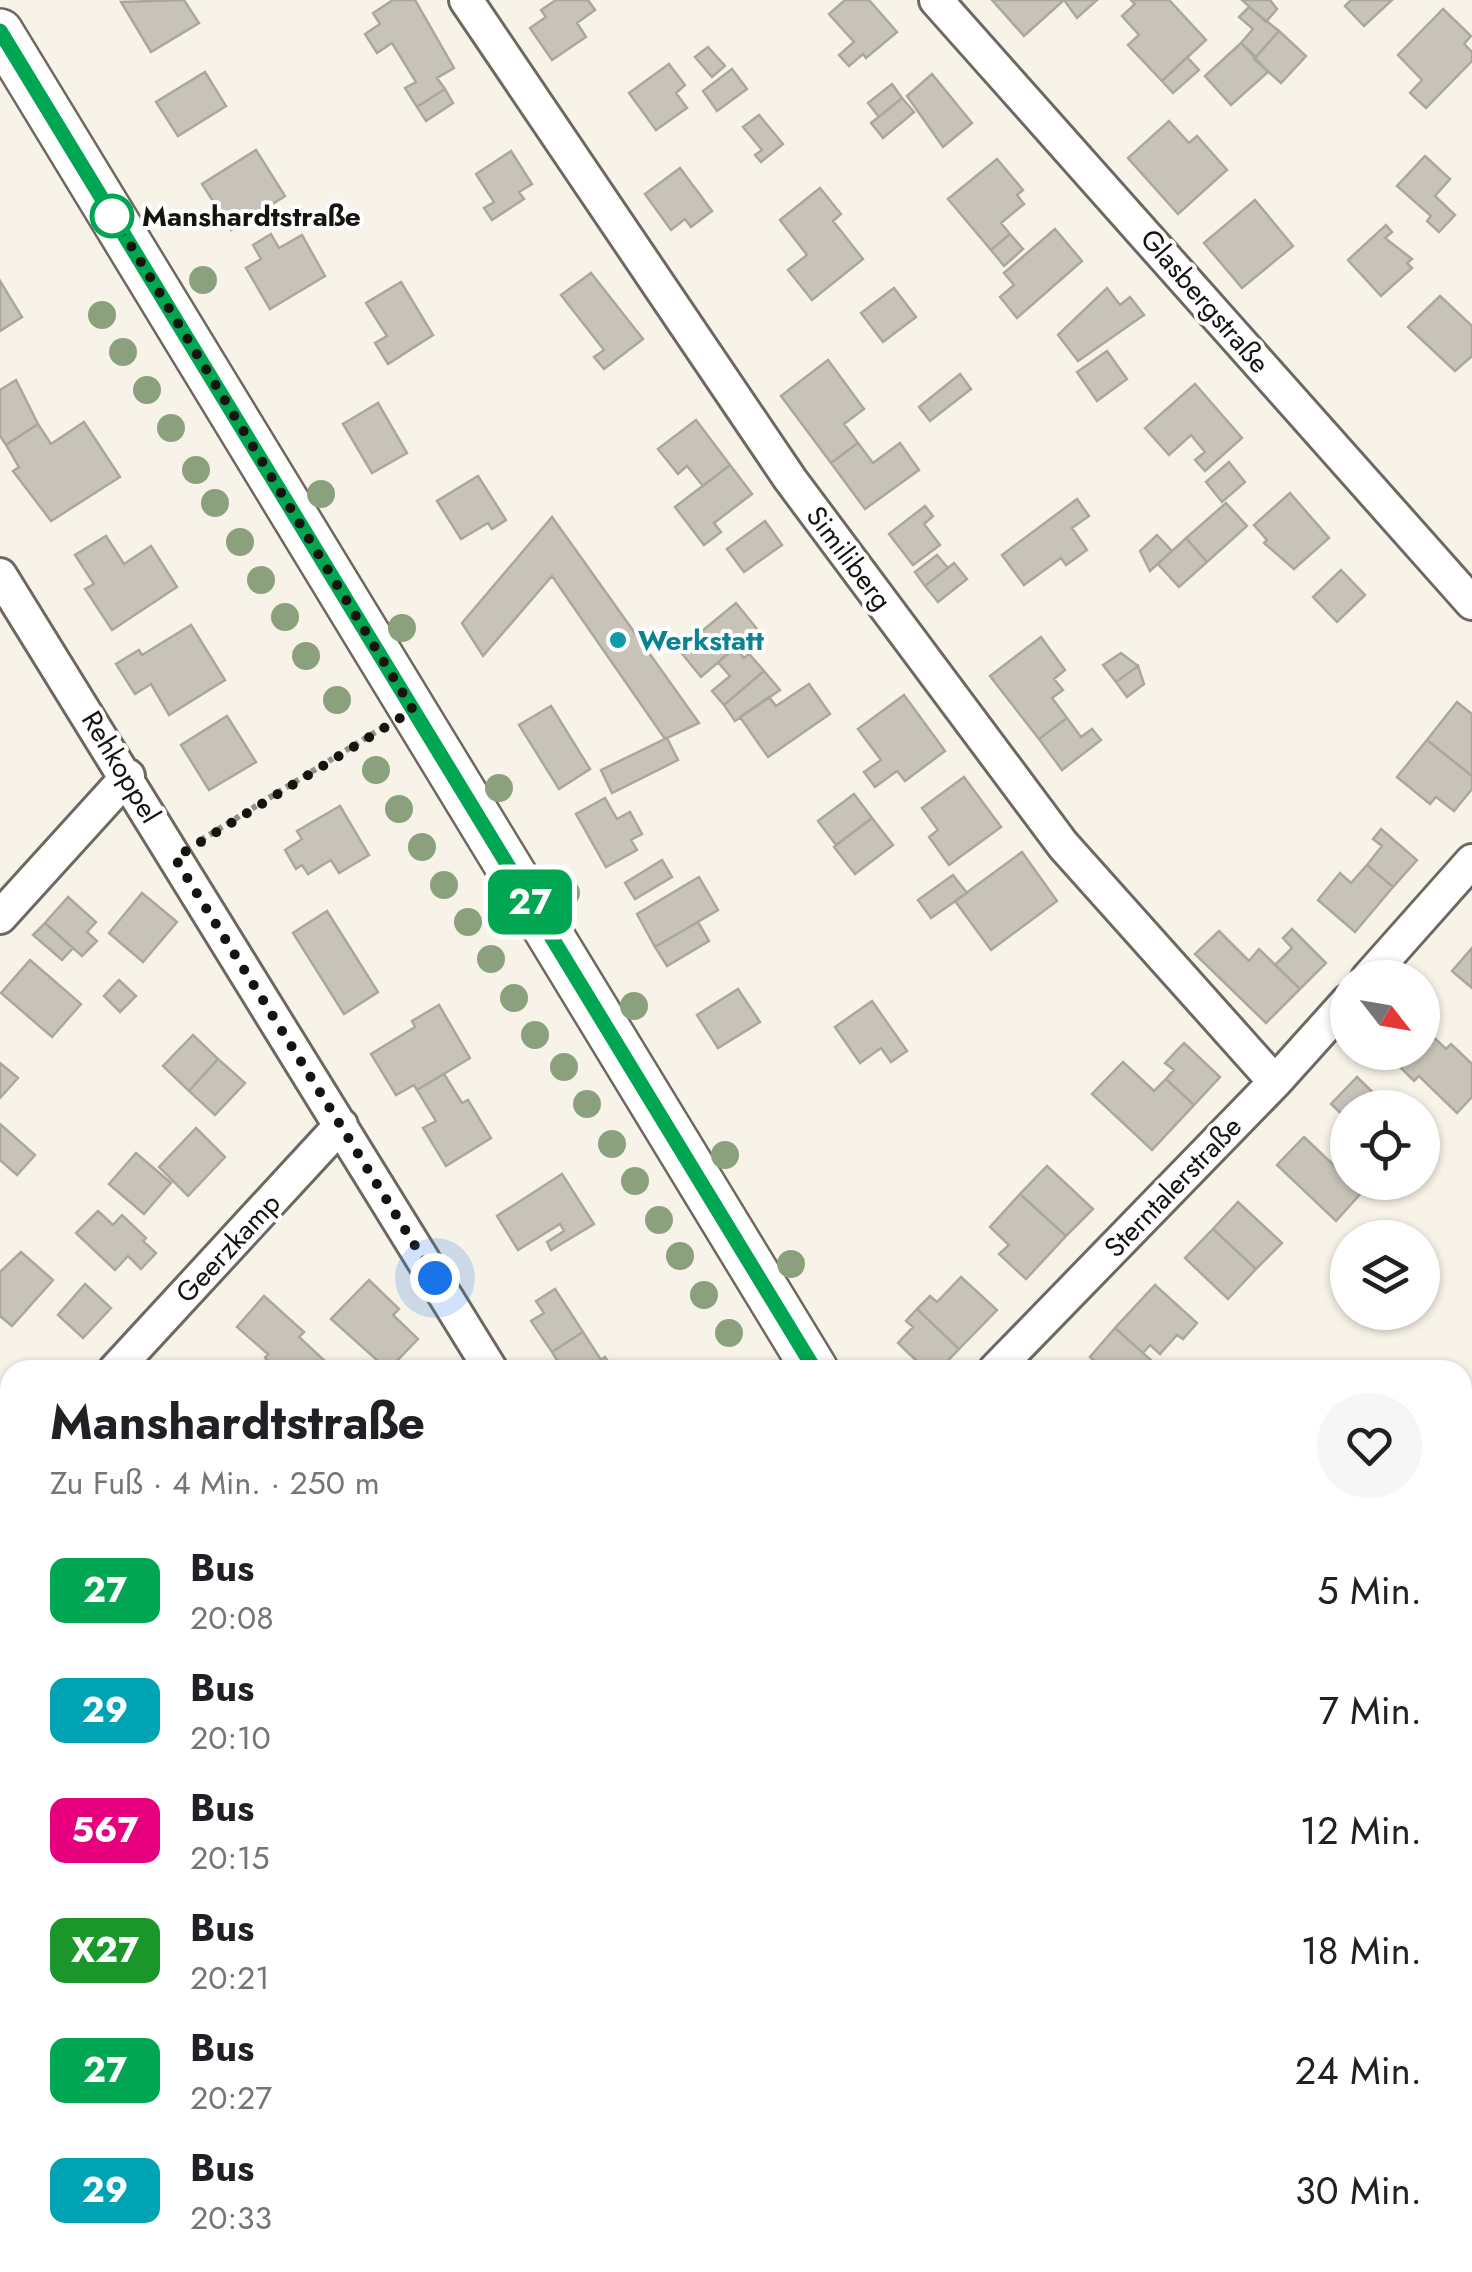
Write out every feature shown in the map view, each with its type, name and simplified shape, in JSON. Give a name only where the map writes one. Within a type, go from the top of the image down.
[{"type":"main road","points":[[0,32],[809,1360]]},
{"type":"street","name":"Similiberg","points":[[466,0],[790,480],[1039,813],[1275,1082]]},
{"type":"street","name":"Glasbergstraße","points":[[936,0],[1472,604]]},
{"type":"street","name":"Rehkoppel","points":[[0,575],[128,776],[485,1360]]},
{"type":"street","points":[[0,917],[128,776]]},
{"type":"street","points":[[1384,960],[1472,861]]},
{"type":"street","name":"Sterntalerstraße","points":[[1004,1360],[1275,1082],[1330,1020]]},
{"type":"street","name":"Geerzkamp","points":[[124,1360],[341,1125]]},
{"type":"path","points":[[175,858],[413,710]]},
{"type":"building","points":[[184,0],[199,23],[151,52],[121,2]]},
{"type":"building","points":[[393,0],[415,0],[454,68],[437,78],[445,89],[417,107],[405,88],[416,82],[392,43],[377,53],[365,34],[380,24],[373,13]]},
{"type":"building","points":[[556,0],[588,0],[595,10],[577,23],[586,37],[552,60],[530,28],[546,17],[541,10]]},
{"type":"building","points":[[845,0],[869,0],[897,32],[866,58],[863,54],[849,66],[839,55],[854,42],[829,14]]},
{"type":"building","points":[[992,0],[1064,0],[1024,36]]},
{"type":"building","points":[[1064,0],[1097,0],[1077,18]]},
{"type":"building","points":[[1131,0],[1169,0],[1206,40],[1162,81],[1128,45],[1139,35],[1122,16],[1135,4]]},
{"type":"building","points":[[1242,0],[1270,0],[1277,9],[1266,22]]},
{"type":"building","points":[[1351,0],[1392,0],[1364,26],[1345,6]]},
{"type":"building","points":[[1249,7],[1279,31],[1256,57],[1241,43],[1253,29],[1239,17]]},
{"type":"building","points":[[1443,9],[1471,36],[1464,44],[1472,52],[1472,61],[1426,108],[1410,93],[1422,80],[1398,55]]},
{"type":"building","points":[[1279,31],[1306,56],[1281,83],[1254,59]]},
{"type":"building","points":[[1241,43],[1268,72],[1231,105],[1205,76]]},
{"type":"building","points":[[708,47],[725,66],[712,77],[695,57]]},
{"type":"building","points":[[1187,57],[1199,70],[1173,93],[1162,81]]},
{"type":"building","points":[[669,64],[685,85],[676,93],[687,108],[656,130],[629,93]]},
{"type":"building","points":[[732,69],[747,89],[717,111],[703,91]]},
{"type":"building","points":[[205,72],[226,106],[178,136],[156,102]]},
{"type":"building","points":[[932,74],[972,123],[943,147],[907,96]]},
{"type":"building","points":[[892,84],[902,98],[879,117],[868,103]]},
{"type":"building","points":[[445,89],[453,103],[426,121],[417,107]]},
{"type":"building","points":[[902,98],[914,112],[883,138],[871,123]]},
{"type":"building","points":[[759,115],[783,144],[761,162],[755,155],[762,150],[743,127]]},
{"type":"building","points":[[1169,121],[1189,143],[1197,136],[1227,170],[1178,214],[1128,158]]},
{"type":"building","points":[[256,150],[285,196],[231,230],[202,184]]},
{"type":"building","points":[[511,151],[532,184],[519,192],[524,199],[492,220],[484,208],[494,202],[476,174]]},
{"type":"building","points":[[1425,156],[1450,179],[1435,196],[1455,215],[1439,232],[1427,221],[1431,216],[1397,186]]},
{"type":"building","points":[[997,159],[1023,190],[1017,195],[1024,204],[1001,223],[1010,234],[991,250],[948,199]]},
{"type":"building","points":[[680,168],[712,211],[691,227],[685,219],[671,230],[645,194]]},
{"type":"building","points":[[820,188],[841,214],[833,221],[863,259],[812,300],[788,270],[807,255],[780,220]]},
{"type":"building","points":[[1255,200],[1293,246],[1242,288],[1204,243]]},
{"type":"building","points":[[1386,225],[1392,232],[1385,238],[1412,259],[1407,263],[1412,268],[1381,296],[1348,260]]},
{"type":"building","points":[[1055,229],[1082,261],[1017,318],[1000,297],[1014,285],[1004,273]]},
{"type":"building","points":[[271,234],[279,248],[302,235],[325,276],[270,309],[246,268],[261,259],[253,245]]},
{"type":"building","points":[[1010,234],[1023,249],[1004,266],[991,250]]},
{"type":"building","points":[[591,273],[643,339],[604,369],[594,357],[604,350],[561,295]]},
{"type":"building","points":[[0,281],[22,317],[0,331]]},
{"type":"building","points":[[401,282],[433,335],[388,364],[375,343],[387,336],[366,303]]},
{"type":"building","points":[[894,288],[916,317],[883,342],[861,313]]},
{"type":"building","points":[[1107,288],[1120,305],[1130,297],[1144,315],[1078,361],[1058,335]]},
{"type":"building","points":[[1440,296],[1472,326],[1472,356],[1455,371],[1408,327]]},
{"type":"building","points":[[1107,351],[1127,379],[1097,401],[1077,372]]},
{"type":"building","points":[[828,360],[864,409],[844,424],[858,443],[831,463],[781,396]]},
{"type":"building","points":[[960,374],[971,389],[930,421],[919,407]]},
{"type":"building","points":[[16,380],[38,424],[6,445],[0,436],[0,390]]},
{"type":"building","points":[[1195,384],[1242,438],[1205,471],[1195,460],[1205,452],[1191,435],[1169,455],[1145,428]]},
{"type":"building","points":[[378,403],[407,453],[372,473],[343,424]]},
{"type":"building","points":[[696,420],[730,465],[703,486],[687,466],[678,474],[658,449]]},
{"type":"building","points":[[84,422],[120,477],[51,521],[13,471],[19,467],[6,445],[38,424],[51,444]]},
{"type":"building","points":[[858,443],[873,463],[900,443],[919,470],[865,509],[831,463]]},
{"type":"building","points":[[1229,462],[1245,482],[1222,502],[1206,482]]},
{"type":"building","points":[[730,465],[752,494],[714,523],[721,532],[704,545],[675,507]]},
{"type":"building","points":[[478,476],[506,520],[492,529],[488,523],[461,539],[437,501]]},
{"type":"building","points":[[1290,493],[1329,538],[1294,569],[1264,543],[1267,540],[1254,525]]},
{"type":"building","points":[[1077,499],[1089,516],[1072,528],[1087,550],[1066,565],[1061,558],[1024,585],[1002,555]]},
{"type":"building","points":[[1226,503],[1247,526],[1207,562],[1186,538]]},
{"type":"building","points":[[925,506],[933,516],[924,524],[940,545],[913,565],[889,534]]},
{"type":"building","name":"Werkstatt","points":[[552,517],[699,723],[665,739],[552,576],[483,656],[462,623]]},
{"type":"building","points":[[765,521],[782,545],[744,572],[727,549]]},
{"type":"building","points":[[1157,535],[1172,551],[1150,571],[1140,551]]},
{"type":"building","points":[[106,536],[124,564],[151,546],[177,587],[112,630],[85,589],[94,584],[75,555]]},
{"type":"building","points":[[1186,538],[1207,562],[1179,587],[1158,564]]},
{"type":"building","points":[[937,555],[948,568],[925,586],[915,572]]},
{"type":"building","points":[[954,563],[967,579],[938,602],[925,586]]},
{"type":"building","points":[[1341,570],[1365,595],[1337,622],[1313,597]]},
{"type":"building","points":[[736,603],[757,629],[701,677],[679,650]]},
{"type":"building","points":[[191,625],[225,680],[169,715],[151,684],[135,694],[116,664],[139,650],[142,655]]},
{"type":"building","points":[[1041,637],[1065,670],[1054,679],[1063,690],[1052,698],[1067,718],[1039,739],[990,676]]},
{"type":"building","points":[[735,647],[744,658],[749,654],[764,671],[724,705],[712,691],[730,676],[718,662]]},
{"type":"building","points":[[1121,653],[1138,666],[1116,682],[1103,665]]},
{"type":"building","points":[[1138,666],[1144,684],[1127,697],[1116,682]]},
{"type":"building","points":[[764,671],[780,690],[735,721],[724,705]]},
{"type":"building","points":[[809,684],[830,714],[768,757],[740,717],[769,697],[776,706]]},
{"type":"building","points":[[904,695],[945,751],[905,781],[897,771],[875,787],[864,772],[881,760],[858,729]]},
{"type":"building","points":[[1457,702],[1472,714],[1472,776],[1427,740]]},
{"type":"building","points":[[551,706],[590,769],[559,789],[519,725]]},
{"type":"building","points":[[227,716],[256,762],[209,790],[181,745]]},
{"type":"building","points":[[1067,718],[1081,737],[1092,729],[1101,740],[1062,770],[1039,739]]},
{"type":"building","points":[[667,738],[678,760],[612,793],[601,770]]},
{"type":"building","points":[[1427,740],[1472,776],[1472,789],[1454,811],[1436,797],[1430,804],[1397,777]]},
{"type":"building","points":[[964,777],[1001,827],[949,865],[929,837],[938,830],[922,808]]},
{"type":"building","points":[[854,794],[872,818],[836,845],[818,821]]},
{"type":"building","points":[[605,798],[617,819],[630,812],[642,834],[631,840],[637,850],[606,867],[576,814]]},
{"type":"building","points":[[340,806],[369,855],[339,873],[331,860],[308,874],[302,865],[296,869],[285,850],[302,839],[297,831]]},
{"type":"building","points":[[872,818],[893,845],[855,874],[834,847]]},
{"type":"building","points":[[1381,829],[1417,860],[1393,887],[1367,865],[1382,846],[1373,839]]},
{"type":"building","points":[[1022,852],[1057,901],[991,950],[955,901]]},
{"type":"building","points":[[662,860],[672,877],[635,899],[625,883]]},
{"type":"building","points":[[1367,865],[1393,887],[1355,932],[1318,900],[1340,873],[1351,883]]},
{"type":"building","points":[[953,875],[967,893],[931,918],[918,900]]},
{"type":"building","points":[[699,877],[718,910],[655,947],[637,914]]},
{"type":"building","points":[[142,893],[177,922],[143,962],[109,933]]},
{"type":"building","points":[[68,897],[96,922],[87,932],[97,941],[82,956],[45,923]]},
{"type":"building","points":[[327,911],[378,992],[344,1014],[293,933]]},
{"type":"building","points":[[698,922],[709,941],[667,966],[655,947]]},
{"type":"building","points":[[45,923],[73,948],[62,960],[33,935]]},
{"type":"building","points":[[1292,929],[1326,963],[1300,989],[1275,965],[1292,948],[1283,938]]},
{"type":"building","points":[[1219,931],[1249,961],[1259,949],[1300,989],[1266,1023],[1195,954]]},
{"type":"building","points":[[1472,948],[1472,988],[1452,971]]},
{"type":"building","points":[[30,960],[81,1004],[52,1037],[1,993]]},
{"type":"building","points":[[119,980],[136,996],[120,1012],[104,996]]},
{"type":"building","points":[[738,989],[760,1022],[718,1048],[697,1015]]},
{"type":"building","points":[[872,1001],[907,1051],[891,1062],[881,1048],[860,1063],[835,1027]]},
{"type":"building","points":[[439,1005],[470,1058],[417,1090],[414,1085],[396,1095],[371,1054],[415,1027],[412,1021]]},
{"type":"building","points":[[193,1035],[218,1059],[189,1091],[163,1066]]},
{"type":"building","points":[[1184,1043],[1220,1077],[1194,1105],[1166,1079],[1174,1070],[1165,1063]]},
{"type":"building","points":[[1440,1043],[1446,1049],[1451,1044],[1472,1064],[1472,1097],[1457,1113],[1440,1096],[1440,1090],[1433,1090],[1419,1076],[1414,1081],[1403,1070],[1440,1070]]},
{"type":"building","points":[[218,1059],[245,1083],[215,1115],[189,1091]]},
{"type":"building","points":[[1123,1062],[1154,1091],[1166,1079],[1194,1105],[1152,1150],[1092,1094]]},
{"type":"building","points":[[0,1063],[18,1078],[0,1098]]},
{"type":"building","points":[[444,1074],[462,1103],[468,1100],[491,1138],[446,1166],[423,1128],[436,1121],[417,1090]]},
{"type":"building","points":[[1357,1077],[1370,1090],[1344,1090]]},
{"type":"building","points":[[0,1124],[35,1155],[17,1175],[0,1160]]},
{"type":"building","points":[[196,1128],[225,1157],[188,1196],[159,1167]]},
{"type":"building","points":[[1304,1137],[1330,1162],[1330,1200],[1355,1200],[1335,1220],[1277,1165]]},
{"type":"building","points":[[136,1153],[171,1183],[144,1214],[109,1184]]},
{"type":"building","points":[[1047,1166],[1093,1209],[1066,1236],[1020,1194]]},
{"type":"building","points":[[562,1174],[594,1224],[551,1250],[547,1242],[564,1231],[560,1224],[518,1250],[497,1216]]},
{"type":"building","points":[[1020,1194],[1066,1236],[1026,1279],[999,1254],[1009,1245],[990,1227]]},
{"type":"building","points":[[1238,1202],[1282,1243],[1256,1269],[1213,1229]]},
{"type":"building","points":[[98,1211],[113,1225],[122,1215],[146,1238],[143,1241],[156,1253],[141,1269],[128,1256],[115,1270],[76,1233]]},
{"type":"building","points":[[1213,1229],[1256,1269],[1228,1299],[1185,1258]]},
{"type":"building","points":[[21,1252],[53,1280],[12,1326],[0,1316],[0,1272]]},
{"type":"building","points":[[961,1277],[997,1310],[959,1349],[917,1309],[930,1296],[937,1302]]},
{"type":"building","points":[[369,1280],[399,1309],[393,1315],[418,1339],[398,1360],[377,1360],[331,1319]]},
{"type":"building","points":[[85,1284],[111,1308],[83,1338],[58,1315]]},
{"type":"building","points":[[1155,1285],[1197,1323],[1183,1339],[1177,1335],[1160,1354],[1150,1345],[1143,1353],[1115,1328]]},
{"type":"building","points":[[555,1289],[583,1332],[552,1352],[531,1321],[544,1313],[536,1301]]},
{"type":"building","points":[[264,1296],[304,1332],[299,1337],[324,1360],[267,1360],[268,1354],[237,1327]]},
{"type":"building","points":[[917,1309],[959,1349],[949,1360],[916,1360],[898,1343],[913,1327],[906,1321]]},
{"type":"building","points":[[1115,1328],[1151,1360],[1093,1360],[1090,1357]]},
{"type":"building","points":[[583,1332],[601,1360],[557,1360],[552,1352]]},
{"type":"bus line","name":"27","points":[[0,31],[809,1360]]},
{"type":"place","name":"Manshardtstraße","points":[[112,216]]},
{"type":"place","name":"Werkstatt","points":[[618,640]]},
{"type":"route","points":[[112,216],[108,208],[413,710],[246,810],[175,858],[435,1278]]}]
